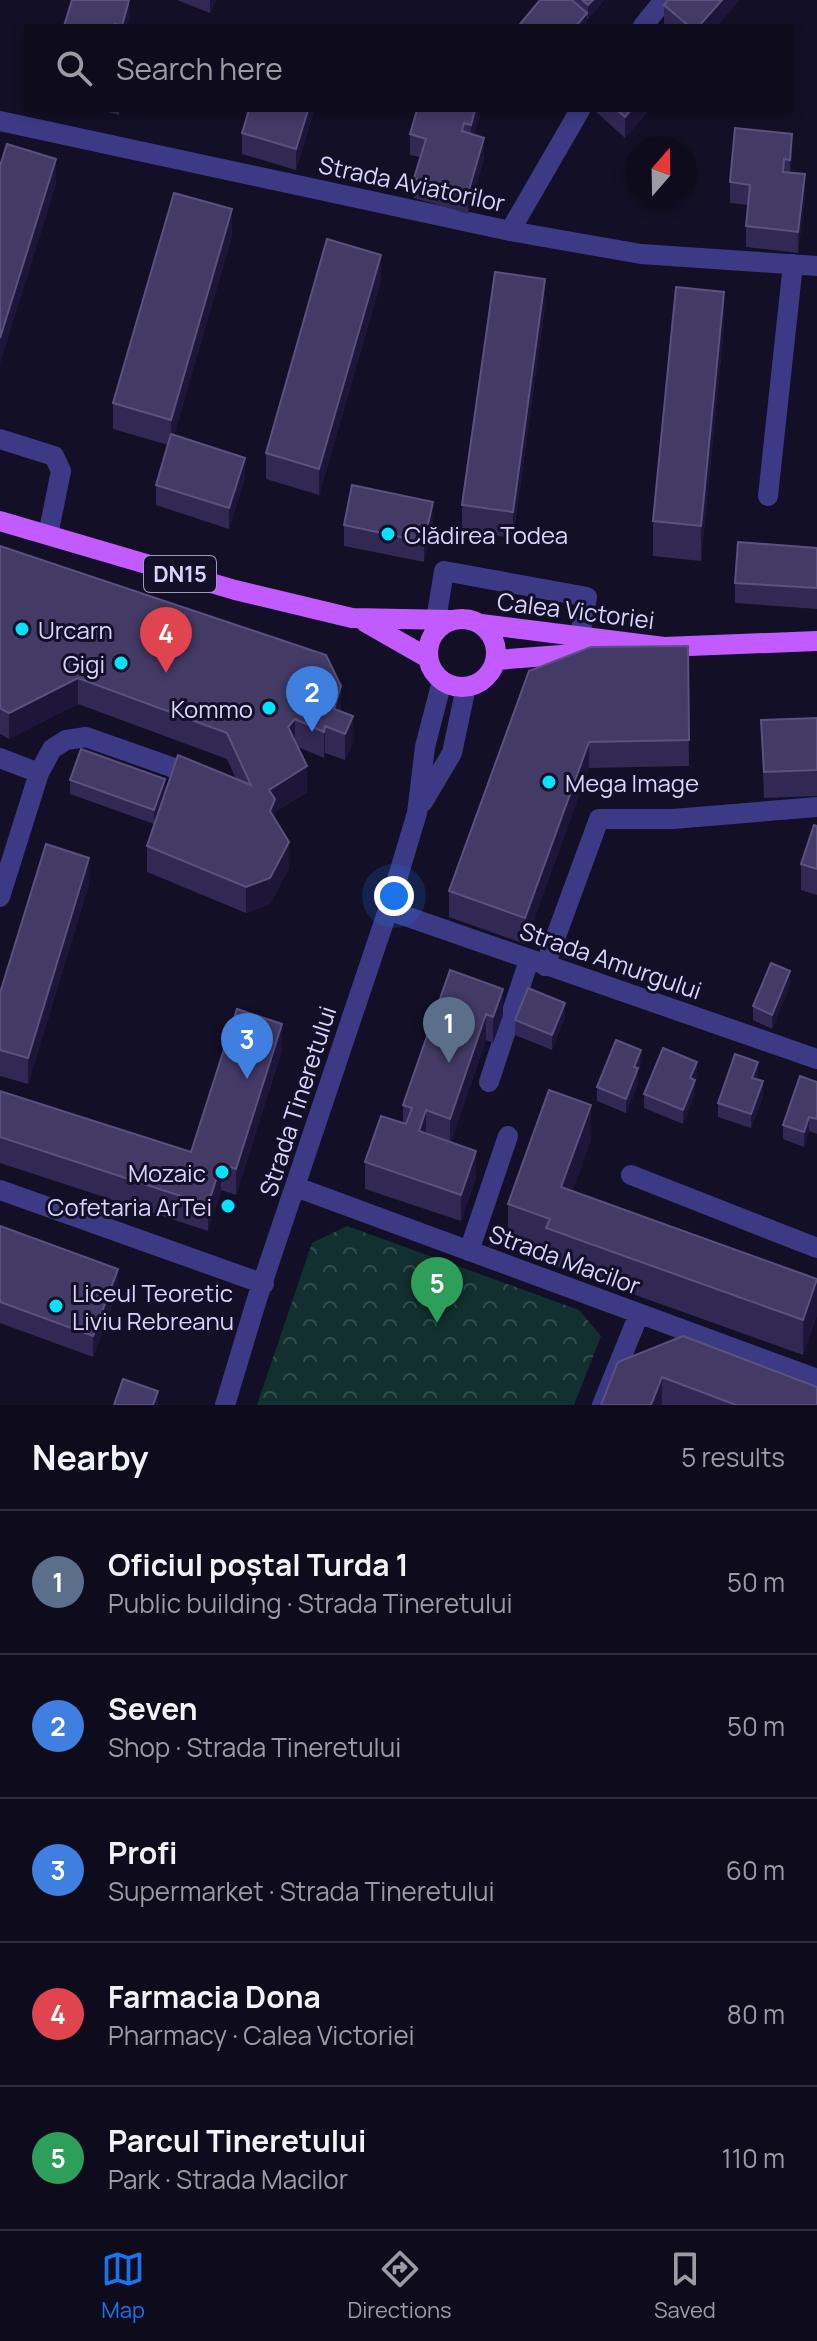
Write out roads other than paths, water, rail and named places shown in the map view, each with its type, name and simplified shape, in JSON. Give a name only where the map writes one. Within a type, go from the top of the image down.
[{"type":"main road","name":"Calea Victoriei","points":[[0,521],[235,590],[361,620],[461,618],[481,624],[664,647]]},
{"type":"main road","name":"Calea Victoriei","points":[[361,620],[428,658],[442,681]]},
{"type":"main road","points":[[428,658],[433,635],[444,620]]},
{"type":"main road","name":"Calea Victoriei","points":[[481,624],[494,640],[496,660],[664,647],[817,641]]},
{"type":"main road","points":[[442,681],[466,687],[485,679],[496,660]]},
{"type":"street","points":[[645,24],[664,0]]},
{"type":"street","points":[[510,231],[579,112]]},
{"type":"street","name":"Strada Aviatorilor","points":[[0,121],[510,231],[641,254],[817,266]]},
{"type":"street","points":[[768,496],[793,264]]},
{"type":"street","points":[[0,439],[54,456],[61,471],[48,535]]},
{"type":"street","points":[[444,620],[444,571],[587,597],[580,636]]},
{"type":"street","name":"Strada Tineretului","points":[[225,1405],[388,910],[417,813],[425,747],[442,681]]},
{"type":"street","name":"Strada Tineretului","points":[[417,813],[452,753],[466,687]]},
{"type":"street","points":[[0,897],[39,773],[52,749],[66,740],[86,737],[208,780]]},
{"type":"street","points":[[0,758],[39,773]]},
{"type":"street","points":[[489,1082],[599,819],[673,819],[817,807]]},
{"type":"street","name":"Strada Amurgului","points":[[388,910],[817,1059]]},
{"type":"street","points":[[469,1251],[508,1136]]},
{"type":"street","points":[[631,1175],[817,1248]]},
{"type":"street","name":"Strada Macilor","points":[[296,1187],[816,1376]]},
{"type":"street","points":[[0,1190],[264,1284]]},
{"type":"street","points":[[602,1405],[639,1314]]},
{"type":"place","name":"Clădirea Todea","points":[[388,534]]},
{"type":"place","name":"Urcarn","points":[[22,629]]},
{"type":"place","name":"Gigi","points":[[121,663]]},
{"type":"place","name":"Farmacia Dona","points":[[166,673]]},
{"type":"place","name":"Kommo","points":[[269,708]]},
{"type":"place","name":"Seven","points":[[312,732]]},
{"type":"place","name":"Mega Image","points":[[549,782]]},
{"type":"place","name":"Oficiul poștal Turda 1","points":[[449,1063]]},
{"type":"place","name":"Profi","points":[[247,1079]]},
{"type":"place","name":"Mozaic","points":[[222,1172]]},
{"type":"place","name":"Cofetaria ArTei","points":[[228,1206]]},
{"type":"place","name":"Liceul Teoretic Liviu Rebreanu","points":[[56,1306]]},
{"type":"place","name":"Parcul Tineretului","points":[[437,1323]]}]
